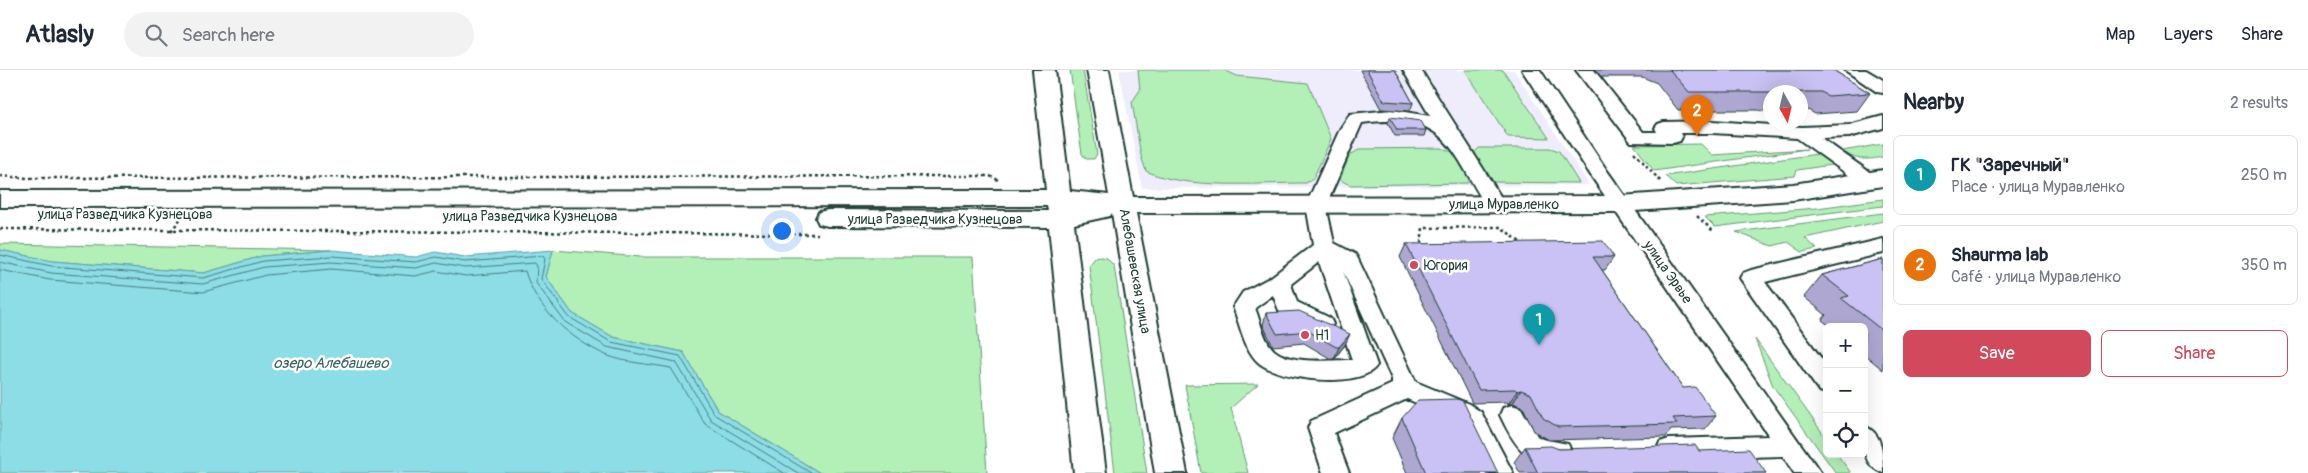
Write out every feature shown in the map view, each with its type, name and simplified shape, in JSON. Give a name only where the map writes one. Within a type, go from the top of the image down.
[{"type":"main road","points":[[1044,70],[1090,473]]},
{"type":"main road","name":"Алебашевская улица","points":[[1098,70],[1124,205],[1171,473]]},
{"type":"main road","name":"улица Муравленко","points":[[1060,208],[1124,205],[1620,204],[1794,192],[1876,179]]},
{"type":"main road","name":"улица Разведчика Кузнецова","points":[[0,199],[1000,200],[1060,208]]},
{"type":"main road","name":"улица Разведчика Кузнецова","points":[[0,213],[1060,208]]},
{"type":"street","points":[[1412,70],[1495,204]]},
{"type":"street","name":"улица Эрвье","points":[[1530,70],[1620,204],[1808,473]]},
{"type":"street","points":[[1585,70],[1638,138],[1673,137],[1664,128],[1712,127],[1802,133],[1849,131],[1883,122]]},
{"type":"street","points":[[1854,70],[1883,88]]},
{"type":"street","points":[[1324,247],[1279,282],[1251,298],[1244,307],[1264,354],[1273,360],[1304,370],[1358,369],[1364,365],[1324,247],[1316,205],[1356,118],[1400,115],[1426,120],[1449,132]]},
{"type":"street","points":[[1802,133],[1876,179]]},
{"type":"street","points":[[1823,378],[1751,278],[1883,246]]},
{"type":"street","points":[[1324,247],[1348,259],[1404,379],[1404,387],[1398,393],[1320,428],[1336,473]]},
{"type":"street","points":[[1279,282],[1288,307],[1342,334],[1353,334]]},
{"type":"street","points":[[1404,387],[1460,410],[1472,418],[1500,473]]},
{"type":"street","points":[[1512,415],[1525,442],[1533,448],[1548,452],[1587,451]]},
{"type":"street","points":[[1868,441],[1883,462]]},
{"type":"street","points":[[1645,450],[1789,446]]},
{"type":"path","points":[[0,176],[27,178],[990,176],[999,180]]},
{"type":"path","points":[[1421,243],[1423,228],[1501,227],[1520,242]]},
{"type":"path","points":[[0,230],[827,234]]},
{"type":"shaded area","points":[[1119,70],[1514,70],[1589,185],[1142,188]]},
{"type":"green space","points":[[1070,70],[1083,70],[1097,154],[1094,159],[1086,159],[1082,154]]},
{"type":"green space","points":[[1138,70],[1224,70],[1237,76],[1308,83],[1331,139],[1313,179],[1306,183],[1202,183],[1162,177],[1146,171],[1141,156],[1132,102],[1140,90]]},
{"type":"green space","points":[[1465,70],[1503,70],[1549,138],[1508,137]]},
{"type":"green space","points":[[1701,144],[1712,155],[1807,149],[1654,171],[1634,145]]},
{"type":"green space","points":[[1883,144],[1883,157],[1857,158],[1842,151]]},
{"type":"green space","points":[[1442,148],[1455,153],[1470,178],[1468,183],[1350,185],[1340,180],[1349,156],[1360,149]]},
{"type":"green space","points":[[1479,148],[1550,148],[1559,151],[1579,183],[1490,182],[1474,153]]},
{"type":"green space","points":[[1824,153],[1832,160],[1831,165],[1797,170],[1795,176],[1676,186],[1665,176]]},
{"type":"green space","points":[[1883,199],[1883,206],[1715,227],[1705,217],[1817,208]]},
{"type":"green space","points":[[1883,213],[1883,221],[1805,238],[1817,249],[1802,252],[1788,242],[1772,246],[1736,232]]},
{"type":"green space","points":[[0,244],[331,250],[262,256],[204,273],[52,261],[0,250]]},
{"type":"green space","points":[[553,250],[641,257],[973,257],[987,473],[820,473],[718,411],[683,352],[613,337],[572,313],[546,277]]},
{"type":"green space","points":[[1095,258],[1107,258],[1114,266],[1147,473],[1115,473],[1089,265]]},
{"type":"green space","points":[[1755,339],[1823,433],[1823,455],[1773,386]]},
{"type":"green space","points":[[1258,384],[1231,408],[1248,473],[1201,473],[1185,385]]},
{"type":"green space","points":[[1825,458],[1840,458],[1851,473],[1836,473]]},
{"type":"water","name":"озеро Алебашево","points":[[0,250],[52,261],[204,273],[262,256],[331,250],[416,257],[435,252],[465,257],[553,250],[546,277],[572,313],[613,337],[683,352],[718,411],[820,473],[0,473]]},
{"type":"building","points":[[1367,70],[1395,70],[1413,103],[1384,101]]},
{"type":"building","points":[[1670,70],[1833,70],[1870,93],[1828,96],[1821,92],[1808,92],[1808,85],[1763,85],[1763,92],[1689,92]]},
{"type":"building","points":[[1390,117],[1421,121],[1426,130],[1397,130]]},
{"type":"building","points":[[1603,241],[1614,257],[1593,257],[1683,388],[1695,387],[1716,416],[1673,418],[1677,424],[1558,427],[1543,418],[1531,394],[1515,389],[1479,390],[1406,244]]},
{"type":"building","points":[[1883,259],[1883,331],[1841,298],[1849,296],[1822,275]]},
{"type":"building","points":[[1299,311],[1350,334],[1339,347],[1336,347],[1308,331],[1277,334],[1266,313]]},
{"type":"building","points":[[1457,399],[1463,401],[1498,473],[1426,473],[1402,418],[1418,400]]},
{"type":"building","points":[[1695,445],[1699,451],[1749,449],[1766,473],[1538,473],[1525,447],[1551,446],[1559,449]]},
{"type":"place","name":"Shaurma lab","points":[[1697,136]]},
{"type":"place","name":"Югория","points":[[1414,265]]},
{"type":"place","name":"Н1","points":[[1305,335]]},
{"type":"place","name":"ГК \"Заречный\"","points":[[1539,345]]}]
